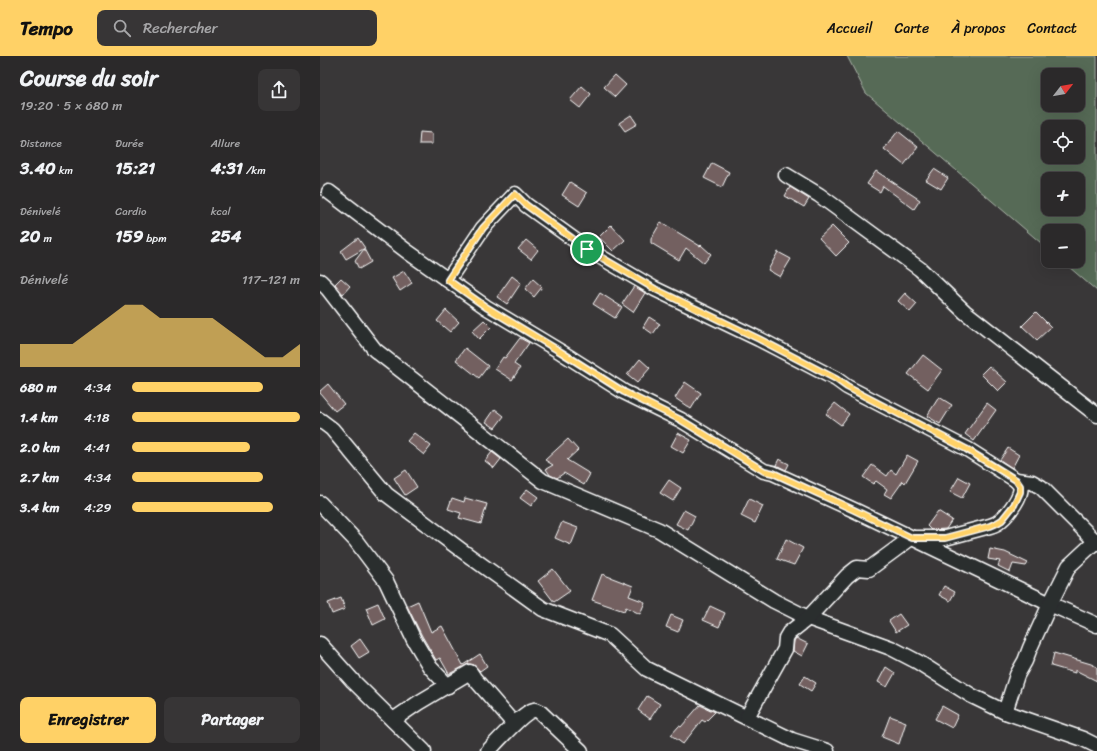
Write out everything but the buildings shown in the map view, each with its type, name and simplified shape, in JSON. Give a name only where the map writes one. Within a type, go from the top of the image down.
[{"type":"street","points":[[786,175],[819,195],[920,269],[965,312],[1097,415]]},
{"type":"street","points":[[329,192],[408,252],[486,307],[624,392],[681,420],[764,471],[773,473],[841,504],[1097,625]]},
{"type":"street","points":[[448,280],[483,228],[515,194],[526,205],[587,249],[655,289],[759,339],[836,379],[847,387],[966,449],[1016,480],[1020,486],[1020,492],[1014,505],[1002,520],[997,523],[945,538],[912,538],[869,569],[857,568],[847,576],[808,618],[789,633],[786,638],[785,650],[748,717]]},
{"type":"street","points":[[320,281],[328,289],[375,350],[543,481],[659,530],[774,601],[808,618],[891,648],[918,662],[972,696],[1005,712],[1083,739],[1097,749]]},
{"type":"street","points":[[320,420],[332,429],[386,494],[544,609],[606,633],[614,638],[647,669],[748,717],[792,740],[827,751]]},
{"type":"street","points":[[1005,712],[1017,675],[1069,566],[1097,541],[1041,487],[1032,482],[1016,480]]},
{"type":"street","points":[[320,503],[356,541],[386,581],[414,640],[430,667],[448,686]]},
{"type":"street","points":[[320,644],[353,681],[424,751]]},
{"type":"street","points":[[392,720],[470,672],[514,724]]},
{"type":"street","points":[[488,751],[514,724],[532,710],[540,712],[581,751]]},
{"type":"green space","points":[[847,56],[1097,56],[1097,291],[1070,268],[1085,268],[1085,224],[1041,224],[1041,243],[866,93]]},
{"type":"route","points":[[515,194],[526,205],[587,249],[655,289],[759,339],[966,449],[1016,480],[1020,486],[1020,492],[1014,505],[1002,520],[990,526],[945,538],[912,538],[773,473],[764,471],[681,420],[624,392],[486,307],[448,280],[483,228],[515,194]]}]
